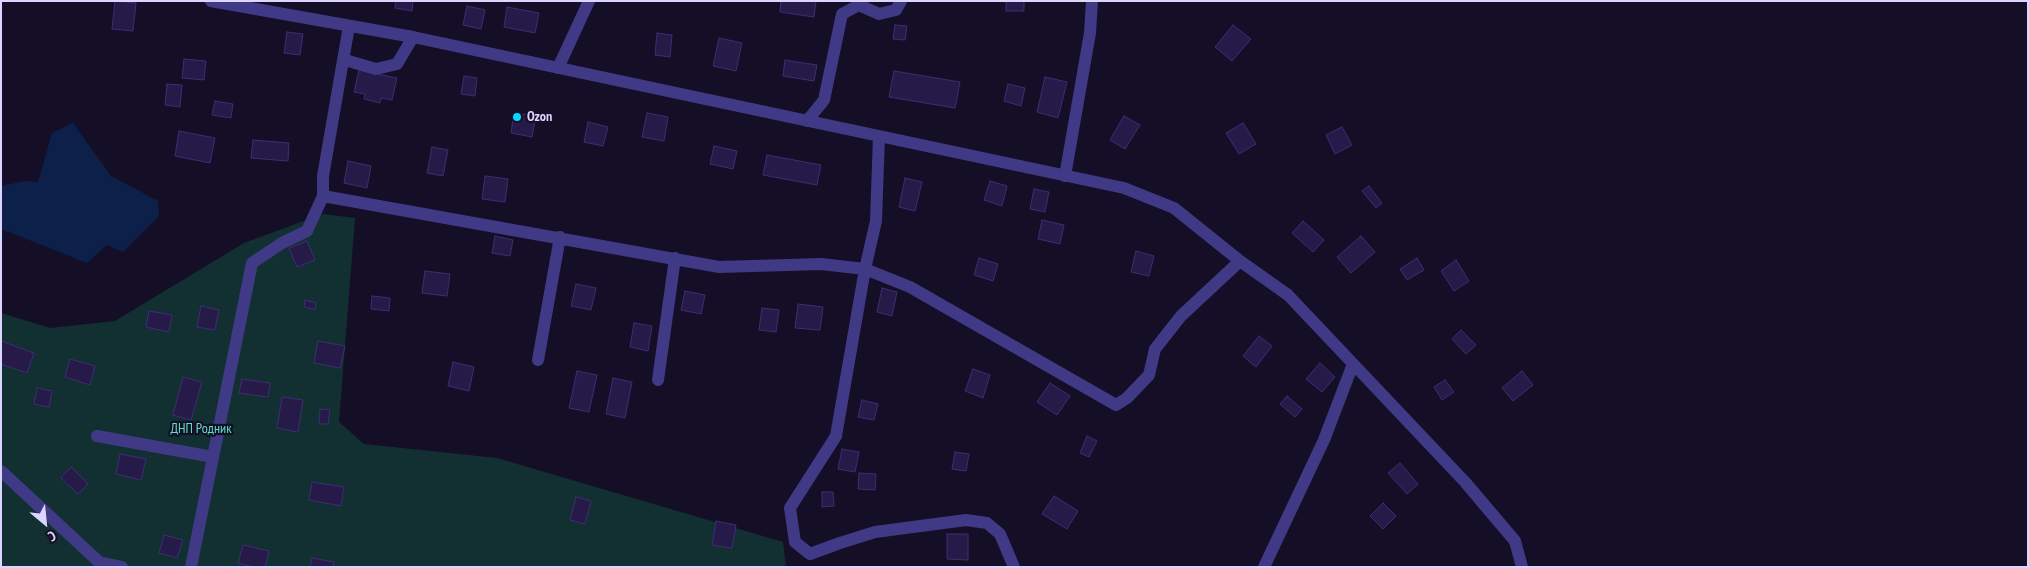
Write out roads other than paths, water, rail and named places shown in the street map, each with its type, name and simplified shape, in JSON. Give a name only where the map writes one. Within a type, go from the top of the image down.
[{"type":"street","points":[[211,1],[413,37],[1124,188],[1174,208],[1240,261],[1288,295],[1465,482],[1514,541],[1522,567]]},
{"type":"street","points":[[558,68],[589,1]]},
{"type":"street","points":[[807,122],[824,100],[842,14],[859,5],[879,14],[896,10],[901,1]]},
{"type":"street","points":[[1065,176],[1090,33],[1092,1]]},
{"type":"street","points":[[191,567],[252,263],[282,244],[307,232],[322,196],[323,176],[345,60],[349,26]]},
{"type":"street","points":[[345,60],[376,68],[397,64],[413,37]]},
{"type":"street","points":[[879,136],[876,222],[836,436],[790,508],[795,542],[810,554],[875,532],[966,520],[986,523],[1000,534],[1014,567]]},
{"type":"street","points":[[322,196],[720,267],[820,264],[866,269],[910,287],[1015,345],[1057,372],[1116,405],[1127,398],[1149,374],[1155,348],[1181,316],[1240,261]]},
{"type":"street","points":[[538,360],[560,237]]},
{"type":"street","points":[[658,380],[674,258]]},
{"type":"street","points":[[1264,567],[1324,440],[1353,364]]},
{"type":"street","points":[[97,436],[213,457]]},
{"type":"street","points":[[1,471],[99,564],[122,567]]},
{"type":"water","points":[[73,123],[111,176],[158,201],[159,216],[123,252],[107,245],[87,263],[1,229],[1,186],[25,181],[38,182],[52,133]]},
{"type":"place","name":"Ozon","points":[[517,117]]},
{"type":"park label","name":"ДНП Родник","points":[[201,429]]}]
